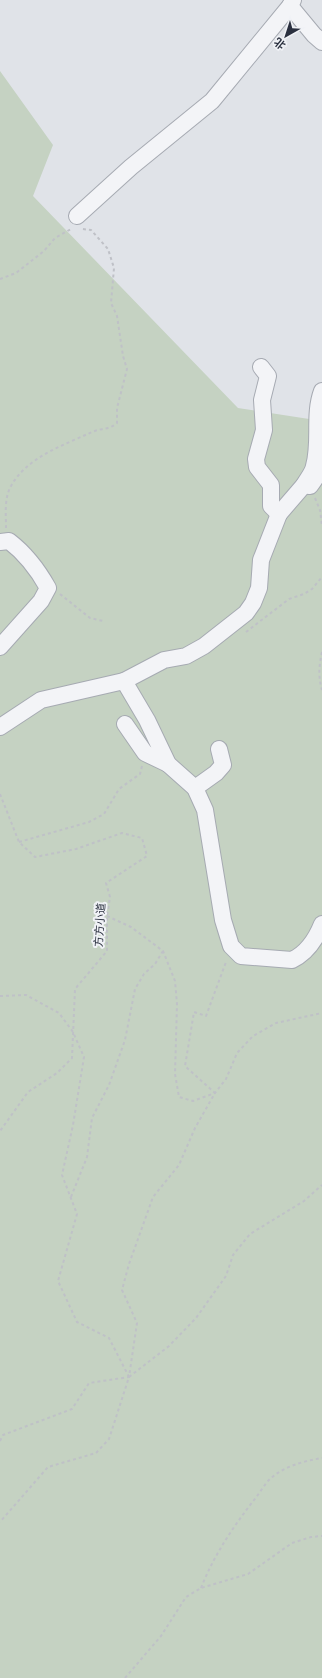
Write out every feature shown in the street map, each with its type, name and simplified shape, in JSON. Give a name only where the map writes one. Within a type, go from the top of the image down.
[{"type":"street","points":[[75,222],[131,167],[212,100],[292,3],[314,35],[322,42]]},
{"type":"street","points":[[261,367],[268,376],[262,400],[264,430],[258,446],[257,467],[271,485],[271,506],[279,514]]},
{"type":"street","points":[[307,486],[314,467],[317,449],[317,404],[322,392]]},
{"type":"street","points":[[0,726],[41,700],[124,681],[164,660],[186,656],[204,646],[246,613],[253,603],[259,588],[262,560],[279,514],[320,471],[322,460]]},
{"type":"street","points":[[0,647],[40,601],[48,588],[40,573],[24,554],[9,541],[2,542]]},
{"type":"street","points":[[124,681],[147,720],[168,764]]},
{"type":"street","points":[[125,724],[145,753],[168,764],[195,788],[205,810],[223,920],[231,946],[241,956],[292,960],[306,950],[317,936],[322,924]]},
{"type":"street","points":[[195,788],[216,773],[223,765],[219,749]]},
{"type":"path","points":[[0,279],[16,273],[44,251],[55,238],[75,222],[91,230],[108,249],[114,268],[111,303],[117,316],[122,356],[127,369],[117,408],[116,423],[111,428],[96,430],[45,454],[23,470],[11,486],[7,500],[2,542]]},
{"type":"path","points":[[307,486],[320,510],[322,526]]},
{"type":"path","points":[[245,632],[252,629],[289,600],[312,589],[322,577]]},
{"type":"path","points":[[48,588],[60,594],[90,618],[103,622]]},
{"type":"path","points":[[322,652],[318,668],[322,690]]},
{"type":"path","points":[[19,842],[89,822],[104,814],[119,789],[140,774],[145,753]]},
{"type":"path","name":"方方小道","points":[[0,794],[19,842],[35,857],[76,849],[122,833],[142,838],[147,856],[106,883],[110,897],[107,916],[107,951],[75,989],[72,1058],[57,1072],[28,1092],[0,1131]]},
{"type":"path","points":[[107,916],[131,927],[163,951],[175,981],[177,1042],[175,1074],[179,1097],[193,1101],[215,1093]]},
{"type":"path","points":[[215,1093],[185,1066],[194,1012],[206,1016],[231,946]]},
{"type":"path","points":[[71,1198],[87,1157],[92,1118],[109,1085],[125,1040],[135,989],[144,974],[155,964],[163,951]]},
{"type":"path","points":[[0,996],[26,995],[58,1013],[73,1032],[84,1057],[73,1124],[62,1175],[76,1214],[58,1281],[77,1322],[109,1338],[129,1377]]},
{"type":"path","points":[[0,1522],[48,1467],[96,1453],[109,1439],[129,1377],[137,1323],[122,1290],[129,1264],[153,1197],[179,1165],[195,1128],[215,1093],[226,1079],[237,1053],[253,1036],[276,1023],[322,1013]]},
{"type":"path","points":[[0,1441],[4,1435],[72,1409],[89,1383],[129,1377],[169,1346],[196,1318],[226,1276],[233,1255],[250,1234],[304,1201],[322,1185]]},
{"type":"path","points":[[201,1588],[208,1571],[233,1526],[270,1479],[279,1472],[304,1461],[322,1458]]},
{"type":"path","points":[[125,1678],[160,1636],[186,1597],[201,1588],[248,1574],[292,1544],[311,1537],[322,1536]]},
{"type":"green space","points":[[0,71],[53,145],[33,196],[238,408],[322,421],[322,1678],[0,1678]]}]
